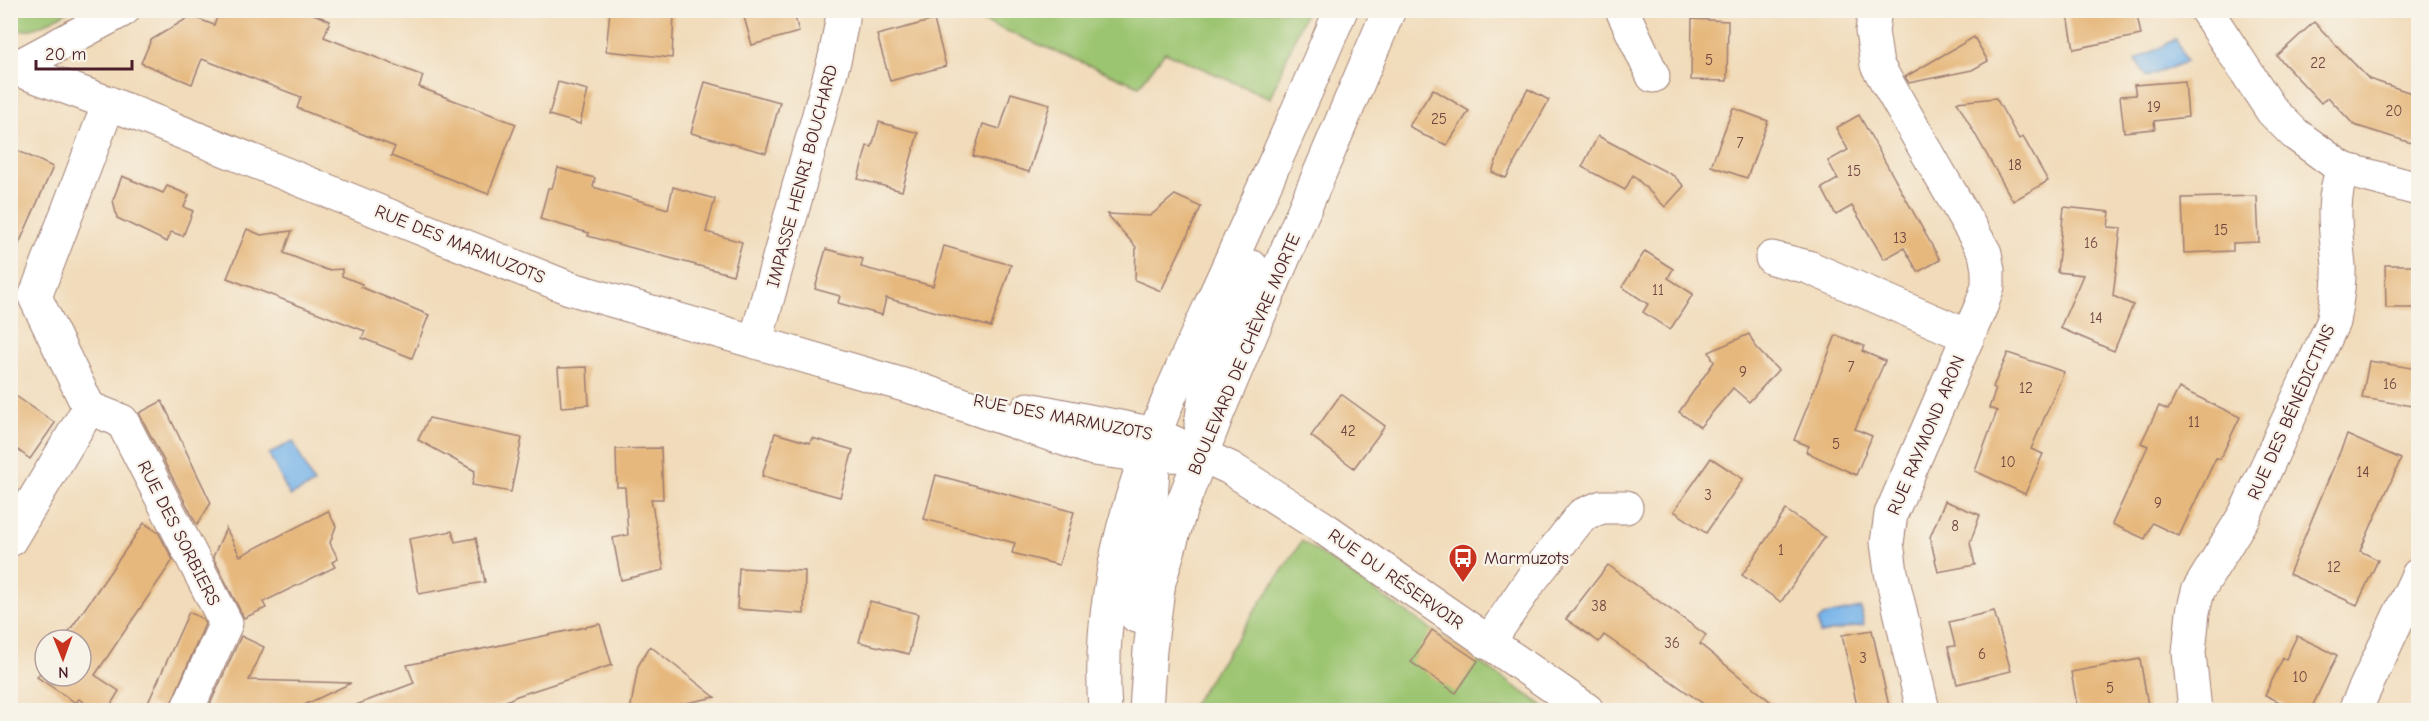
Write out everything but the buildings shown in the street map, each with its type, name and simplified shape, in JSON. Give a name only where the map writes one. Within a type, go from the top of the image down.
[{"type":"street","points":[[13,67],[123,10]]},
{"type":"street","name":"IMPASSE HENRI BOUCHARD","points":[[756,340],[835,57],[844,10]]},
{"type":"street","name":"BOULEVARD DE CHÈVRE MORTE","points":[[1105,711],[1108,600],[1131,495],[1341,10]]},
{"type":"street","name":"BOULEVARD DE CHÈVRE MORTE","points":[[1145,711],[1159,582],[1168,544],[1200,456],[1389,10]]},
{"type":"street","points":[[1622,10],[1653,76]]},
{"type":"street","name":"RUE RAYMOND ARON","points":[[1875,10],[1872,30],[1876,65],[1984,253],[1988,270],[1988,286],[1891,514],[1887,543],[1891,572],[1923,711]]},
{"type":"street","points":[[2206,10],[2272,111],[2295,134],[2343,169],[2418,189]]},
{"type":"street","name":"RUE DES MARMUZOTS","points":[[13,67],[109,103],[569,288],[756,340],[921,390],[1152,448],[1200,456]]},
{"type":"street","points":[[10,540],[89,408],[35,297],[109,103]]},
{"type":"street","points":[[1200,456],[1202,405],[1208,371],[1271,225],[1276,161]]},
{"type":"street","name":"RUE DES BÉNÉDICTINS","points":[[2195,711],[2189,653],[2193,612],[2198,591],[2245,514],[2333,322],[2339,288],[2335,188],[2343,169]]},
{"type":"street","name":"RUE RAYMOND ARON","points":[[1772,258],[1808,267],[1968,336]]},
{"type":"street","name":"RUE DES SORBIERS","points":[[89,408],[122,421],[226,623],[187,711]]},
{"type":"street","name":"BOULEVARD DE CHÈVRE MORTE","points":[[1145,711],[1134,596],[1150,517],[1152,448]]},
{"type":"street","name":"RUE DU RÉSERVOIR","points":[[1200,456],[1230,468],[1261,486],[1587,711]]},
{"type":"street","points":[[1488,643],[1531,580],[1582,515],[1602,507],[1626,507]]},
{"type":"street","points":[[2355,711],[2418,575]]},
{"type":"shaded area","points":[[316,699],[325,702],[338,710],[297,710]]},
{"type":"green space","points":[[11,10],[69,11],[41,26],[19,30],[11,29]]},
{"type":"green space","points":[[980,10],[1306,11],[1270,98],[1165,52],[1139,86],[980,20]]},
{"type":"green space","points":[[1302,541],[1549,710],[1189,710]]},
{"type":"water","points":[[2176,39],[2186,62],[2146,77],[2136,60]]},
{"type":"water","points":[[293,441],[314,484],[290,496],[269,454]]},
{"type":"water","points":[[1861,608],[1864,625],[1820,634],[1818,621],[1823,616]]},
{"type":"place","name":"Marmuzots","points":[[1463,584]]}]
